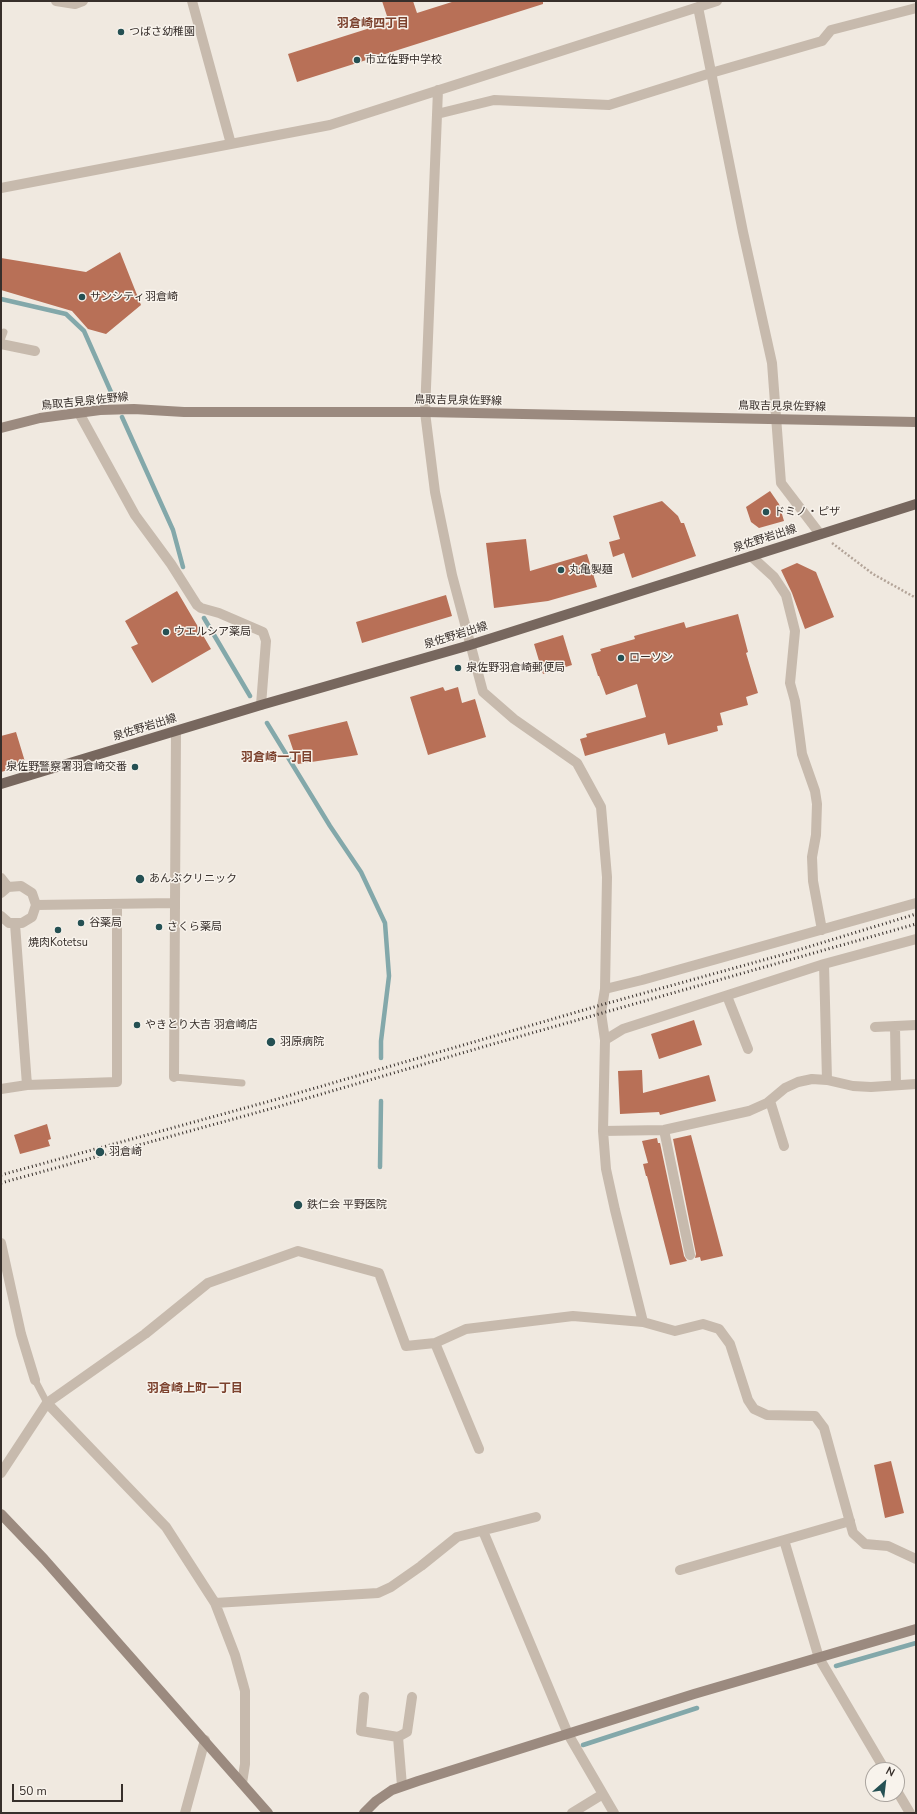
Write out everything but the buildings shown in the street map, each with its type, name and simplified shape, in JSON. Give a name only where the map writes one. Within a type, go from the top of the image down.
[{"type":"main road","name":"泉佐野岩出線","points":[[1,784],[261,705],[470,645],[916,504]]},
{"type":"street","points":[[56,1],[76,4],[83,1]]},
{"type":"street","points":[[192,1],[231,144]]},
{"type":"street","points":[[1,188],[330,125],[701,4],[717,1]]},
{"type":"street","points":[[701,4],[711,73],[743,232],[772,362],[780,482],[820,534]]},
{"type":"street","points":[[437,114],[494,100],[609,105],[711,73],[822,41],[831,30],[916,8]]},
{"type":"street","points":[[438,90],[425,412],[435,492],[452,575],[484,692],[514,719],[578,763],[601,807],[607,876],[605,989],[600,1013],[604,1040],[603,1131],[606,1169],[643,1322]]},
{"type":"street","points":[[1,344],[35,351]]},
{"type":"street","name":"鳥取吉見泉佐野線","points":[[1,428],[40,418],[79,413],[134,409],[184,412],[425,412],[916,422]]},
{"type":"street","points":[[79,413],[135,515],[171,564],[197,605],[202,608],[218,612],[262,632],[266,641],[261,705]]},
{"type":"street","points":[[751,556],[774,577],[786,595],[795,631],[790,683],[795,701],[802,754],[817,804],[816,835],[812,857],[813,881],[822,930]]},
{"type":"street","points":[[174,1077],[176,731]]},
{"type":"street","points":[[1,878],[4,890],[21,886],[27,888],[35,899],[36,905],[35,911],[27,921],[15,924],[9,923],[1,916]]},
{"type":"street","points":[[36,905],[175,903]]},
{"type":"street","points":[[605,989],[916,903]]},
{"type":"street","points":[[1,1089],[27,1085],[117,1082],[117,904]]},
{"type":"street","points":[[15,924],[27,1085]]},
{"type":"street","points":[[604,1040],[623,1029],[824,964],[916,939]]},
{"type":"street","points":[[824,964],[827,1080]]},
{"type":"street","points":[[727,996],[748,1049]]},
{"type":"street","points":[[875,1027],[916,1025]]},
{"type":"street","points":[[895,1026],[896,1085]]},
{"type":"street","points":[[603,1131],[664,1130],[749,1111],[770,1102],[785,1088],[798,1082],[812,1079],[827,1080],[853,1086],[916,1084]]},
{"type":"street","points":[[770,1102],[784,1146]]},
{"type":"street","points":[[664,1130],[690,1255]]},
{"type":"street","points":[[1,1242],[21,1334],[35,1380]]},
{"type":"street","points":[[1,1473],[47,1403],[145,1334],[208,1283],[298,1251],[379,1273],[406,1346],[435,1343],[466,1329],[573,1316],[643,1322],[675,1331],[703,1324],[719,1329],[730,1344],[748,1400],[754,1409],[767,1415],[815,1416],[824,1428],[853,1533],[865,1544],[888,1546],[916,1559]]},
{"type":"street","points":[[435,1343],[479,1449]]},
{"type":"street","points":[[47,1403],[166,1527],[215,1603],[235,1655],[245,1691],[246,1764],[242,1783]]},
{"type":"street","points":[[1,1514],[49,1565],[205,1740],[266,1812]]},
{"type":"street","points":[[215,1603],[378,1593],[391,1587],[421,1566],[457,1537],[536,1517]]},
{"type":"street","points":[[680,1570],[850,1521]]},
{"type":"street","points":[[483,1531],[568,1734],[614,1813]]},
{"type":"street","points":[[784,1540],[819,1658],[880,1762]]},
{"type":"street","points":[[364,1813],[376,1801],[392,1790],[402,1786],[694,1694],[916,1630]]},
{"type":"street","points":[[364,1697],[361,1731],[398,1737],[407,1732],[412,1697]]},
{"type":"street","points":[[398,1737],[402,1786]]},
{"type":"street","points":[[185,1813],[205,1740]]},
{"type":"street","points":[[572,1813],[603,1794]]},
{"type":"street","points":[[904,1802],[910,1813]]},
{"type":"lane","points":[[1,340],[4,332]]},
{"type":"lane","points":[[174,1077],[242,1083]]},
{"type":"lane","points":[[35,1380],[47,1403]]},
{"type":"path","points":[[820,534],[873,574],[916,598]]},
{"type":"waterway","points":[[1,299],[66,314],[84,331],[115,401]]},
{"type":"waterway","points":[[122,417],[173,530],[183,567]]},
{"type":"waterway","points":[[204,618],[250,696]]},
{"type":"waterway","points":[[267,723],[330,826],[361,872],[385,923],[389,976],[381,1041],[381,1058]]},
{"type":"waterway","points":[[380,1167],[381,1101]]},
{"type":"waterway","points":[[836,1666],[916,1643]]},
{"type":"waterway","points":[[583,1745],[697,1708]]},
{"type":"railway","points":[[1,1175],[274,1100],[601,1005],[785,954],[916,914]]},
{"type":"railway","points":[[1,1183],[277,1107],[916,924]]},
{"type":"place","name":"つばさ幼稚園","points":[[121,32]]},
{"type":"place","name":"市立佐野中学校","points":[[357,60]]},
{"type":"place","name":"サンシティ羽倉崎","points":[[82,297]]},
{"type":"place","name":"ドミノ・ピザ","points":[[766,512]]},
{"type":"place","name":"丸亀製麺","points":[[561,570]]},
{"type":"place","name":"ウエルシア薬局","points":[[166,632]]},
{"type":"place","name":"ローソン","points":[[621,658]]},
{"type":"place","name":"泉佐野羽倉崎郵便局","points":[[458,668]]},
{"type":"place","name":"泉佐野警察署羽倉崎交番","points":[[135,767]]},
{"type":"place","name":"あんぶクリニック","points":[[140,879]]},
{"type":"place","name":"谷薬局","points":[[81,923]]},
{"type":"place","name":"さくら薬局","points":[[159,927]]},
{"type":"place","name":"焼肉Kotetsu","points":[[58,930]]},
{"type":"place","name":"やきとり大吉 羽倉崎店","points":[[137,1025]]},
{"type":"place","name":"羽原病院","points":[[271,1042]]},
{"type":"place","name":"羽倉崎","points":[[100,1152]]},
{"type":"place","name":"鉄仁会 平野医院","points":[[298,1205]]},
{"type":"district","name":"羽倉崎四丁目","points":[[373,24]]},
{"type":"district","name":"羽倉崎一丁目","points":[[277,758]]},
{"type":"district","name":"羽倉崎上町一丁目","points":[[195,1389]]}]
